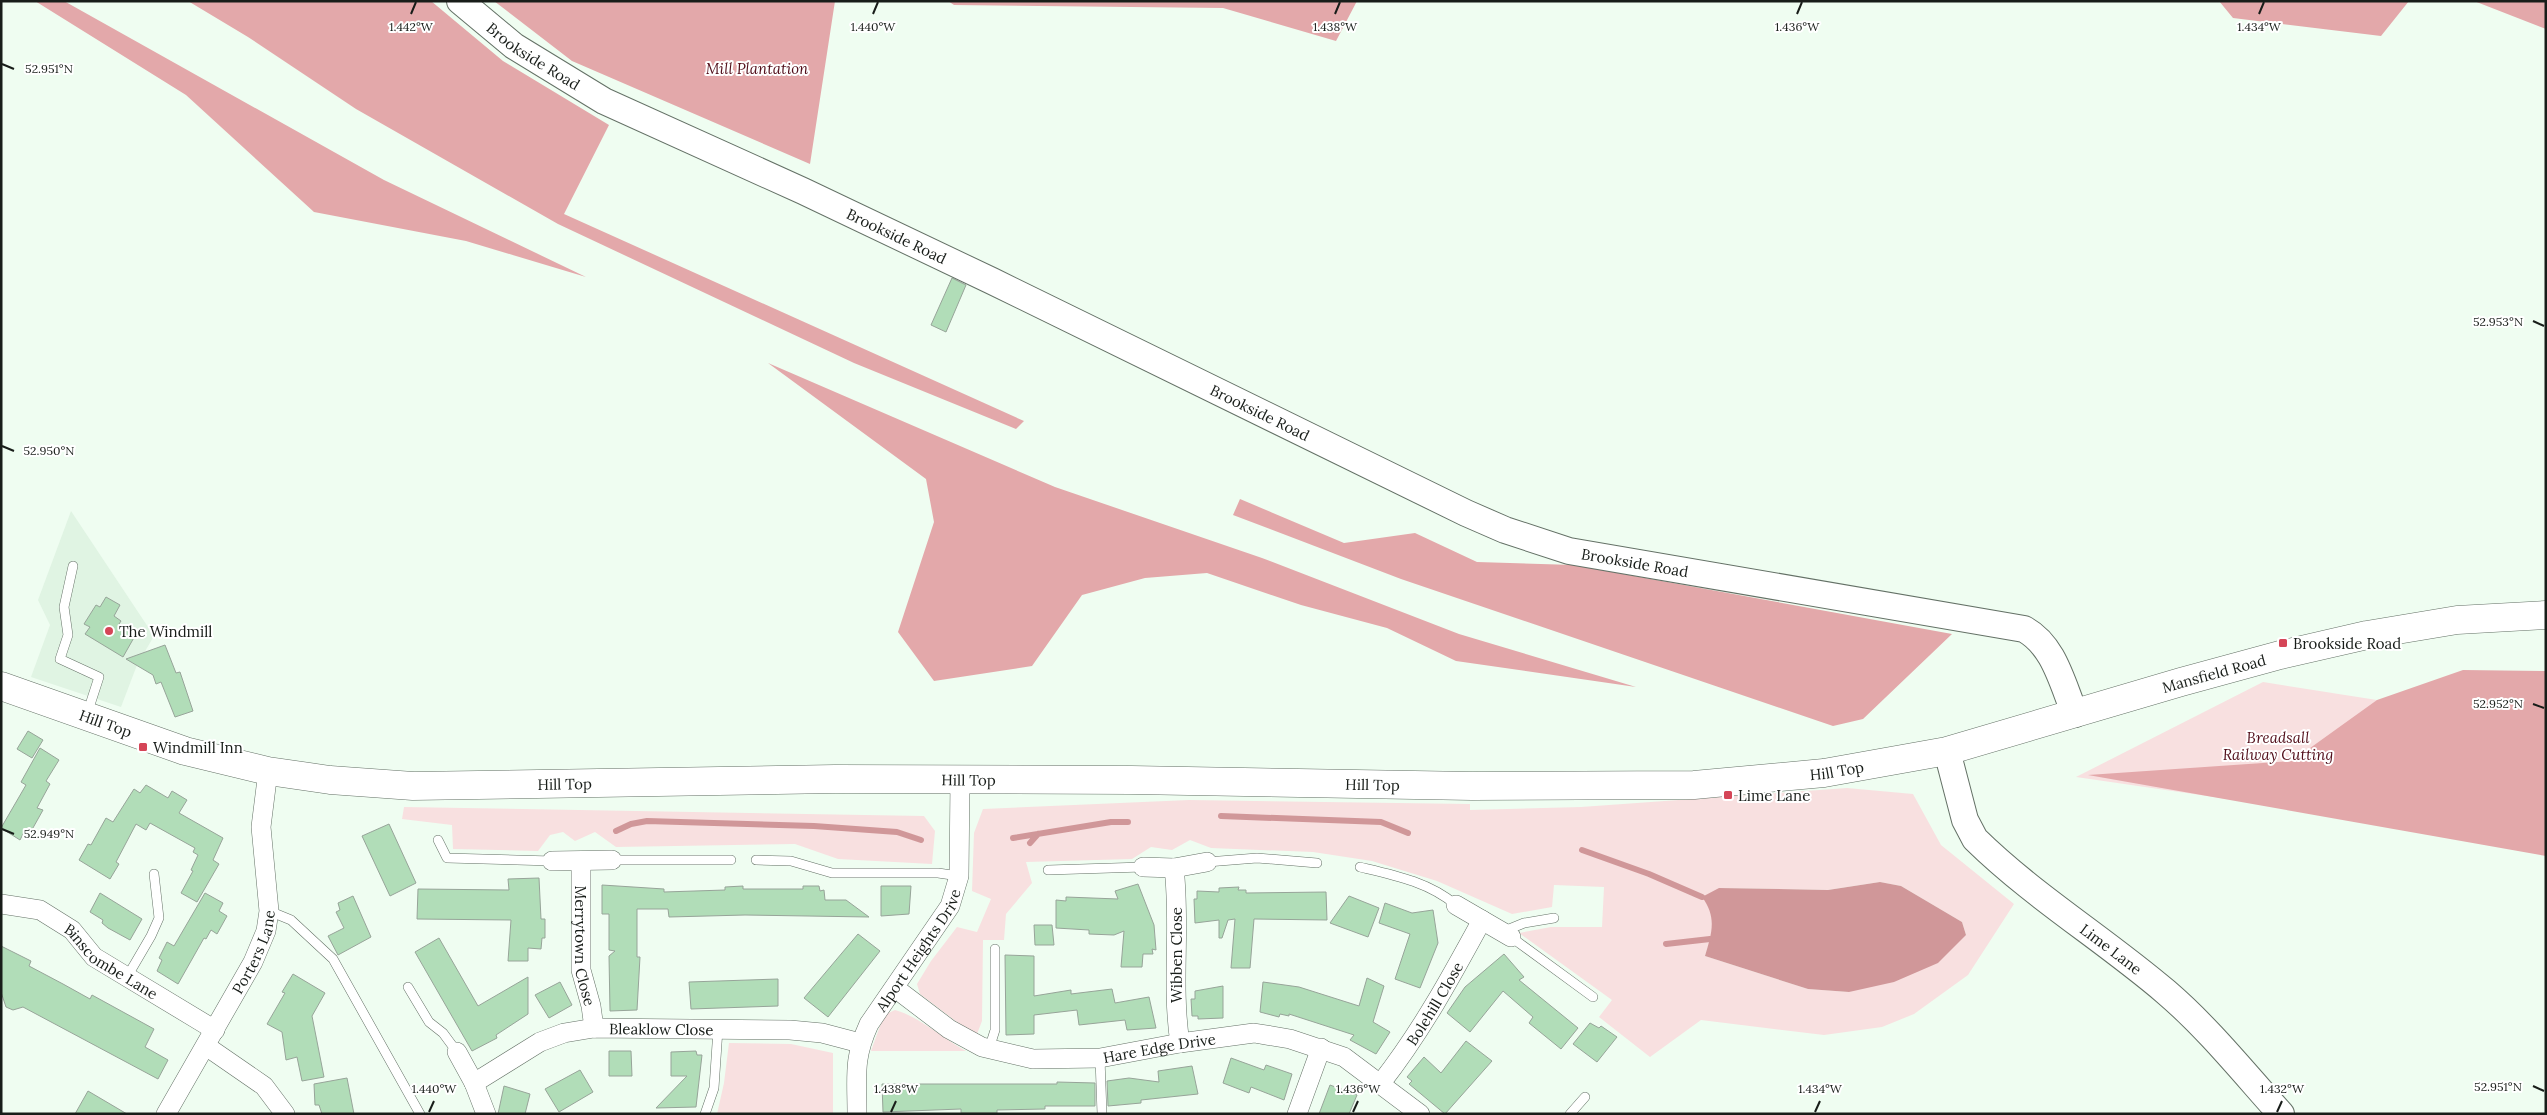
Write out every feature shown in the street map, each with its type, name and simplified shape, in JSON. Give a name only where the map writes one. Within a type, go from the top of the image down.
[{"type":"main road","name":"Mansfield Road","points":[[1947,751],[2280,655],[2367,634],[2457,620],[2546,615]]},
{"type":"main road","name":"Hill Top","points":[[1,686],[87,714],[185,750],[268,771],[330,780],[413,786],[835,778],[1235,781],[1472,786],[1694,785],[1824,773],[1947,751]]},
{"type":"street","name":"Brookside Road","points":[[460,1],[514,46],[604,101],[983,276],[1466,513],[1505,530],[1569,551],[2024,629],[2035,635],[2044,644],[2075,714]]},
{"type":"street","name":"Lime Lane","points":[[1947,751],[1965,820],[1975,840],[2166,992],[2228,1055],[2281,1114]]},
{"type":"street","name":"Porters Lane","points":[[166,1114],[263,944],[269,911],[261,827],[268,771]]},
{"type":"street","name":"Alport Heights Drive","points":[[857,1114],[855,1070],[860,1043],[869,1024],[896,988],[950,906],[959,876],[960,780]]},
{"type":"street","points":[[552,861],[612,860]]},
{"type":"street","name":"Merrytown Close","points":[[581,862],[581,970],[591,1006],[594,1028]]},
{"type":"street","points":[[1143,867],[1174,868],[1207,862]]},
{"type":"street","name":"Wibben Close","points":[[1174,868],[1177,891],[1176,1017],[1180,1043]]},
{"type":"street","name":"Binscombe Lane","points":[[1,904],[40,910],[72,930],[94,957],[127,977],[211,1038],[264,1086],[285,1114]]},
{"type":"street","points":[[1456,905],[1506,934]]},
{"type":"street","name":"Bolehill Close","points":[[1380,1083],[1409,1047],[1442,996],[1482,920]]},
{"type":"street","name":"Hare Edge Drive","points":[[896,988],[949,1030],[989,1050],[1034,1059],[1100,1058],[1180,1043],[1254,1033],[1290,1039],[1344,1057],[1420,1114]]},
{"type":"street","name":"Bleaklow Close","points":[[474,1083],[540,1042],[564,1033],[594,1028],[790,1030],[822,1033],[860,1043]]},
{"type":"street","points":[[1297,1114],[1321,1048]]},
{"type":"street","points":[[457,1052],[474,1083],[486,1114]]},
{"type":"lane","points":[[74,566],[64,607],[68,634],[60,659],[99,678],[87,714]]},
{"type":"lane","points":[[438,840],[447,858],[552,861]]},
{"type":"lane","points":[[1207,862],[1257,858],[1317,863]]},
{"type":"lane","points":[[612,860],[731,860]]},
{"type":"lane","points":[[756,860],[791,861],[832,873],[938,873],[959,876]]},
{"type":"lane","points":[[1048,870],[1143,867]]},
{"type":"lane","points":[[1360,867],[1394,875],[1439,891],[1456,905]]},
{"type":"lane","points":[[127,977],[151,936],[159,918],[154,874]]},
{"type":"lane","points":[[269,911],[291,920],[333,959],[420,1114]]},
{"type":"lane","points":[[1554,918],[1524,923],[1506,934],[1593,997]]},
{"type":"lane","points":[[989,1050],[995,1030],[995,949]]},
{"type":"lane","points":[[408,987],[429,1022],[444,1033],[457,1052]]},
{"type":"lane","points":[[705,1114],[714,1088],[718,1029]]},
{"type":"lane","points":[[1100,1058],[1102,1114]]},
{"type":"lane","points":[[1570,1114],[1585,1097]]},
{"type":"shaded area","points":[[71,511],[154,636],[137,665],[121,707],[31,677],[50,625],[38,600]]},
{"type":"shaded area","points":[[1880,882],[1901,886],[1962,922],[1966,935],[1938,963],[1894,982],[1849,992],[1808,989],[1705,956],[1712,925],[1710,911],[1702,897],[1719,888],[1828,890]]},
{"type":"green space","points":[[35,1],[64,1],[384,180],[586,277],[466,241],[314,212],[186,95]]},
{"type":"green space","points":[[188,1],[431,1],[503,61],[609,125],[564,214],[1024,421],[1016,429],[854,363],[558,224],[356,109],[248,37]]},
{"type":"green space","name":"Mill Plantation","points":[[494,1],[835,1],[810,164],[572,61]]},
{"type":"green space","points":[[948,1],[1357,1],[1336,41],[1223,8],[954,5]]},
{"type":"green space","points":[[2219,1],[2409,1],[2381,36],[2233,18]]},
{"type":"green space","points":[[2474,1],[2546,1],[2546,29]]},
{"type":"green space","points":[[768,363],[1055,487],[1262,558],[1459,634],[1636,687],[1456,661],[1387,628],[1301,605],[1207,573],[1145,578],[1082,595],[1032,666],[934,681],[898,632],[934,522],[926,479]]},
{"type":"green space","points":[[1240,499],[1344,543],[1415,533],[1477,562],[1574,565],[1952,634],[1863,719],[1833,726],[1401,579],[1233,515]]},
{"type":"green space","name":"Breadsall Railway Cutting","points":[[2463,670],[2546,671],[2546,856],[2088,775],[2292,761],[2377,700]]},
{"type":"green space","name":"Breadsall Railway Cutting","points":[[2263,682],[2377,700],[2546,845],[2076,777]]},
{"type":"green space","points":[[1847,788],[1913,794],[1941,845],[2014,904],[1968,975],[1914,1014],[1882,1027],[1824,1035],[1701,1020],[1650,1057],[1599,1017],[1612,1000],[1519,933],[1551,927],[1602,927],[1604,887],[1554,885],[1552,907],[1512,914],[1437,881],[1372,861],[1313,852],[1211,848],[1190,840],[1172,850],[1151,847],[1132,859],[1026,862],[1032,883],[1006,914],[1004,940],[983,940],[982,1021],[977,1034],[962,1026],[920,994],[917,984],[931,961],[957,927],[977,932],[991,899],[972,891],[974,833],[983,809],[1189,800],[1470,804],[1470,810],[1581,807]],"holes":[[[1880,882],[1901,886],[1962,922],[1966,935],[1849,992],[1808,989],[1705,956],[1714,928],[1710,907],[1719,888],[1828,890]]]},
{"type":"green space","points":[[404,807],[924,816],[935,831],[932,864],[838,859],[795,844],[616,847],[595,832],[575,841],[563,832],[550,835],[538,851],[453,849],[452,825],[402,819]]},
{"type":"green space","points":[[895,1010],[922,1022],[966,1051],[871,1051],[884,1015]]},
{"type":"green space","points":[[729,1043],[791,1044],[833,1053],[833,1114],[717,1114],[724,1083]]},
{"type":"building","points":[[952,278],[966,285],[946,332],[931,325]]},
{"type":"building","name":"The Windmill","points":[[106,597],[120,605],[114,616],[121,621],[119,624],[136,634],[123,657],[85,634],[90,627],[84,624],[96,605],[100,607]]},
{"type":"building","points":[[165,645],[176,673],[180,672],[193,711],[175,717],[161,682],[156,684],[153,675],[126,659]]},
{"type":"building","points":[[28,731],[43,740],[32,758],[17,749]]},
{"type":"building","points":[[40,748],[59,760],[46,781],[50,784],[37,808],[43,810],[29,835],[24,832],[20,840],[1,828],[26,785],[21,782]]},
{"type":"building","points":[[146,785],[168,798],[172,791],[187,800],[179,813],[223,838],[213,860],[219,864],[197,902],[181,893],[193,871],[191,870],[198,855],[193,852],[195,848],[150,823],[146,830],[136,824],[116,862],[119,864],[110,879],[79,860],[88,844],[91,845],[106,818],[113,822],[134,789],[140,793]]},
{"type":"building","points":[[389,824],[416,883],[390,896],[362,836]]},
{"type":"building","points":[[539,878],[541,919],[545,919],[545,938],[542,938],[541,949],[528,948],[528,961],[508,961],[511,920],[417,919],[418,889],[509,890],[508,879]]},
{"type":"building","points":[[1138,884],[1154,925],[1156,950],[1152,949],[1153,954],[1143,954],[1142,967],[1121,967],[1124,931],[1114,935],[1089,934],[1089,930],[1056,928],[1056,900],[1066,901],[1066,897],[1118,899],[1115,891]]},
{"type":"building","points":[[602,885],[664,889],[664,892],[725,890],[725,887],[743,886],[743,889],[803,889],[803,886],[819,886],[820,891],[824,890],[825,900],[846,900],[869,917],[745,915],[669,917],[668,909],[637,909],[637,957],[640,957],[637,1010],[610,1011],[609,956],[615,951],[609,950],[609,914],[602,914]]},
{"type":"building","points":[[881,886],[911,886],[909,914],[881,916]]},
{"type":"building","points":[[1239,887],[1238,890],[1246,890],[1246,893],[1326,892],[1327,920],[1254,919],[1250,968],[1231,968],[1235,919],[1228,920],[1222,938],[1219,938],[1219,920],[1195,923],[1194,899],[1197,899],[1197,891],[1219,892],[1219,888]]},
{"type":"building","points":[[100,893],[142,919],[130,940],[108,928],[102,923],[103,920],[90,912]]},
{"type":"building","points":[[205,893],[223,903],[219,911],[227,916],[217,934],[211,930],[206,939],[204,938],[178,984],[157,971],[162,960],[159,958],[167,942],[174,946]]},
{"type":"building","points":[[353,896],[371,937],[338,955],[328,936],[344,928],[336,912],[340,910],[338,903]]},
{"type":"building","points":[[1349,896],[1379,908],[1368,937],[1330,923]]},
{"type":"building","points":[[1385,903],[1412,913],[1433,910],[1438,943],[1420,988],[1395,979],[1410,934],[1379,923]]},
{"type":"building","points":[[1034,925],[1052,925],[1054,945],[1035,945]]},
{"type":"building","points":[[858,934],[880,951],[828,1017],[804,998]]},
{"type":"building","points":[[439,938],[478,1006],[528,977],[528,1014],[496,1035],[497,1038],[472,1051],[415,952]]},
{"type":"building","points":[[1,946],[31,961],[29,966],[90,999],[92,995],[154,1029],[145,1047],[168,1060],[158,1079],[23,1007],[13,1010],[6,1007],[1,992]]},
{"type":"building","points":[[1504,954],[1524,977],[1519,980],[1578,1028],[1561,1049],[1529,1023],[1533,1017],[1503,991],[1470,1032],[1447,1013],[1465,987]]},
{"type":"building","points":[[1005,955],[1034,956],[1034,996],[1071,990],[1071,994],[1112,989],[1115,1003],[1149,997],[1156,1028],[1127,1030],[1125,1020],[1079,1025],[1077,1010],[1034,1015],[1034,1034],[1006,1035]]},
{"type":"building","points":[[293,974],[325,993],[312,1016],[324,1077],[302,1081],[297,1057],[286,1060],[282,1032],[267,1024],[285,993],[282,992]]},
{"type":"building","points":[[1367,978],[1384,986],[1373,1022],[1390,1032],[1376,1054],[1350,1040],[1354,1035],[1289,1014],[1289,1016],[1280,1014],[1279,1017],[1260,1012],[1263,982],[1299,987],[1359,1006]]},
{"type":"building","points":[[778,979],[778,1006],[691,1009],[689,982]]},
{"type":"building","points":[[560,982],[572,1005],[549,1018],[535,995]]},
{"type":"building","points":[[1223,986],[1223,1018],[1198,1019],[1198,1016],[1192,1016],[1191,999],[1195,999],[1195,991]]},
{"type":"building","points":[[1590,1023],[1599,1028],[1601,1026],[1617,1037],[1597,1062],[1573,1044]]},
{"type":"building","points":[[1466,1041],[1492,1061],[1445,1114],[1409,1084],[1412,1081],[1407,1077],[1424,1057],[1441,1073]]},
{"type":"building","points":[[609,1051],[631,1051],[632,1076],[609,1076]]},
{"type":"building","points":[[696,1051],[697,1055],[702,1055],[696,1107],[656,1108],[687,1076],[671,1076],[671,1052]]},
{"type":"building","points":[[1231,1058],[1264,1070],[1266,1065],[1292,1074],[1284,1100],[1251,1087],[1249,1093],[1223,1083]]},
{"type":"building","points":[[1192,1066],[1198,1094],[1141,1100],[1141,1103],[1108,1106],[1107,1081],[1129,1078],[1159,1082],[1158,1071]]},
{"type":"building","points":[[580,1070],[593,1092],[559,1112],[545,1089]]},
{"type":"building","points":[[347,1078],[354,1114],[322,1114],[319,1105],[315,1105],[314,1084]]},
{"type":"building","points":[[1057,1082],[1095,1083],[1095,1106],[1045,1106],[1045,1109],[997,1110],[997,1113],[961,1113],[961,1109],[883,1112],[882,1084],[1057,1084]]},
{"type":"building","points":[[1330,1085],[1357,1095],[1349,1114],[1319,1114]]},
{"type":"building","points":[[504,1086],[530,1094],[525,1114],[498,1114]]},
{"type":"building","points":[[88,1091],[127,1114],[75,1114]]},
{"type":"waterway","points":[[1221,816],[1381,822],[1408,833]]},
{"type":"waterway","points":[[616,831],[631,824],[647,821],[814,826],[897,832],[921,840]]},
{"type":"waterway","points":[[1013,838],[1111,822],[1128,822]]},
{"type":"waterway","points":[[1030,843],[1038,834]]},
{"type":"waterway","points":[[1582,850],[1649,874],[1702,897]]},
{"type":"waterway","points":[[1666,944],[1710,939]]},
{"type":"place","name":"The Windmill","points":[[109,631]]},
{"type":"place","name":"Brookside Road","points":[[2283,643]]},
{"type":"place","name":"Windmill Inn","points":[[143,747]]},
{"type":"place","name":"Lime Lane","points":[[1728,795]]}]
